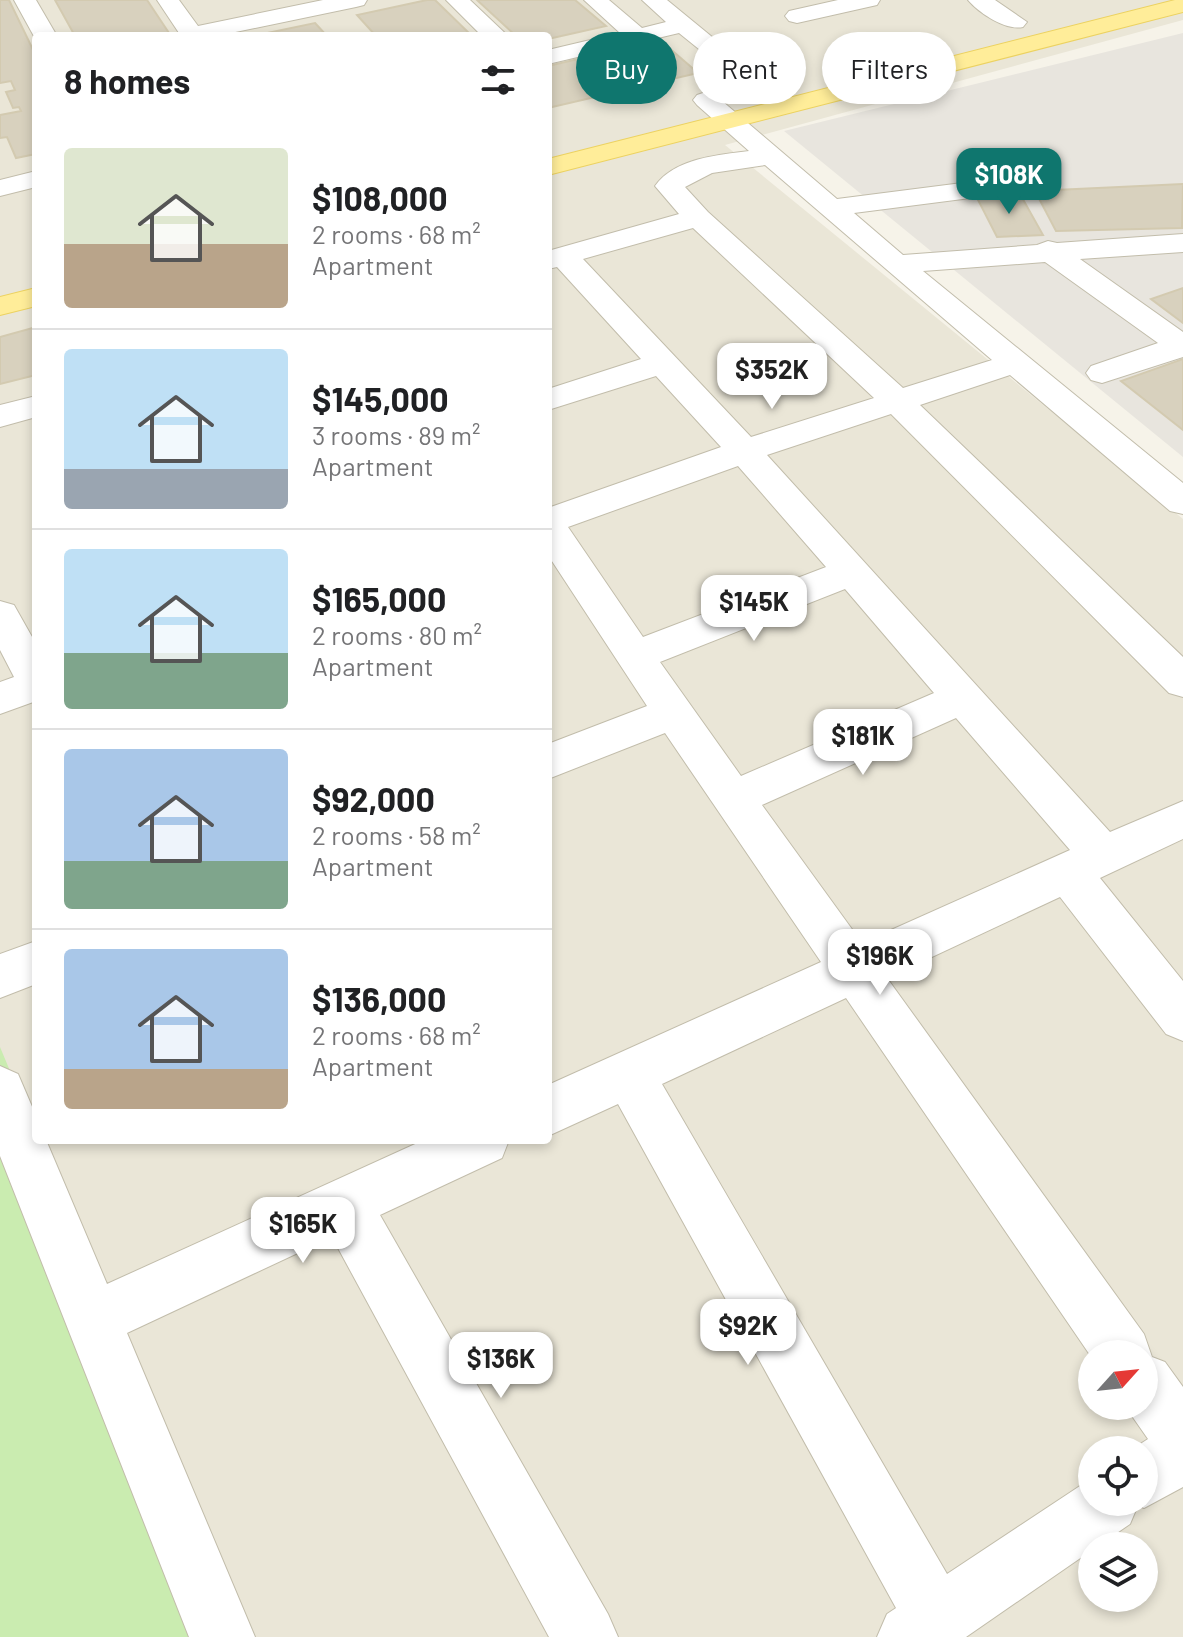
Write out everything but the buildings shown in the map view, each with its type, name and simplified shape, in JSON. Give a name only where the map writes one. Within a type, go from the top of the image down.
[{"type":"main road","points":[[704,109],[1183,5]]},
{"type":"main road","points":[[985,30],[1044,15]]},
{"type":"main road","points":[[552,166],[717,104]]},
{"type":"main road","points":[[0,306],[32,298]]},
{"type":"street","points":[[25,0],[43,32]]},
{"type":"street","points":[[168,0],[191,32]]},
{"type":"street","points":[[207,32],[356,0]]},
{"type":"street","points":[[457,0],[492,32]]},
{"type":"street","points":[[595,0],[633,32]]},
{"type":"street","points":[[653,0],[693,33]]},
{"type":"street","points":[[797,16],[869,0]]},
{"type":"street","points":[[979,0],[1015,22]]},
{"type":"street","points":[[327,6],[344,26]]},
{"type":"street","points":[[654,32],[683,25]]},
{"type":"street","points":[[552,56],[576,50]]},
{"type":"street","points":[[704,109],[769,156],[1183,502]]},
{"type":"street","points":[[769,156],[704,168],[675,179],[669,186],[698,218],[897,401],[1183,682]]},
{"type":"street","points":[[0,188],[32,180]]},
{"type":"street","points":[[831,208],[1017,184]]},
{"type":"street","points":[[698,218],[555,258],[662,363],[744,451],[849,573],[964,697],[1085,864],[1183,1018]]},
{"type":"street","points":[[896,264],[1048,250],[1183,243]]},
{"type":"street","points":[[1048,250],[1182,347]]},
{"type":"street","points":[[1102,373],[1182,347]]},
{"type":"street","points":[[552,522],[744,451],[1017,362]]},
{"type":"street","points":[[552,399],[662,363]]},
{"type":"street","points":[[0,416],[32,407]]},
{"type":"street","points":[[552,529],[673,713],[736,797],[1114,1340]]},
{"type":"street","points":[[637,655],[849,573]]},
{"type":"street","points":[[0,615],[32,672]]},
{"type":"street","points":[[0,698],[32,686]]},
{"type":"street","points":[[736,797],[964,697]]},
{"type":"street","points":[[552,760],[673,713]]},
{"type":"street","points":[[552,1109],[1183,819]]},
{"type":"street","points":[[0,976],[32,964]]},
{"type":"street","points":[[629,1074],[924,1628],[1088,1516]]},
{"type":"street","points":[[0,1091],[222,1637]]},
{"type":"street","points":[[92,1320],[474,1144]]},
{"type":"street","points":[[343,1203],[585,1637]]},
{"type":"street","points":[[1158,1403],[1183,1438]]},
{"type":"street","points":[[1158,1468],[1183,1451]]},
{"type":"shaded area","points":[[0,0],[1183,0],[1183,20],[956,82],[956,32],[822,32],[822,104],[875,104],[725,145],[1183,519],[1183,1637],[0,1637]]},
{"type":"shaded area","points":[[1183,33],[1183,457],[784,131],[894,104],[956,104],[956,89]]},
{"type":"green space","points":[[0,1047],[32,1123],[32,1144],[38,1144],[254,1637],[0,1637]]}]
